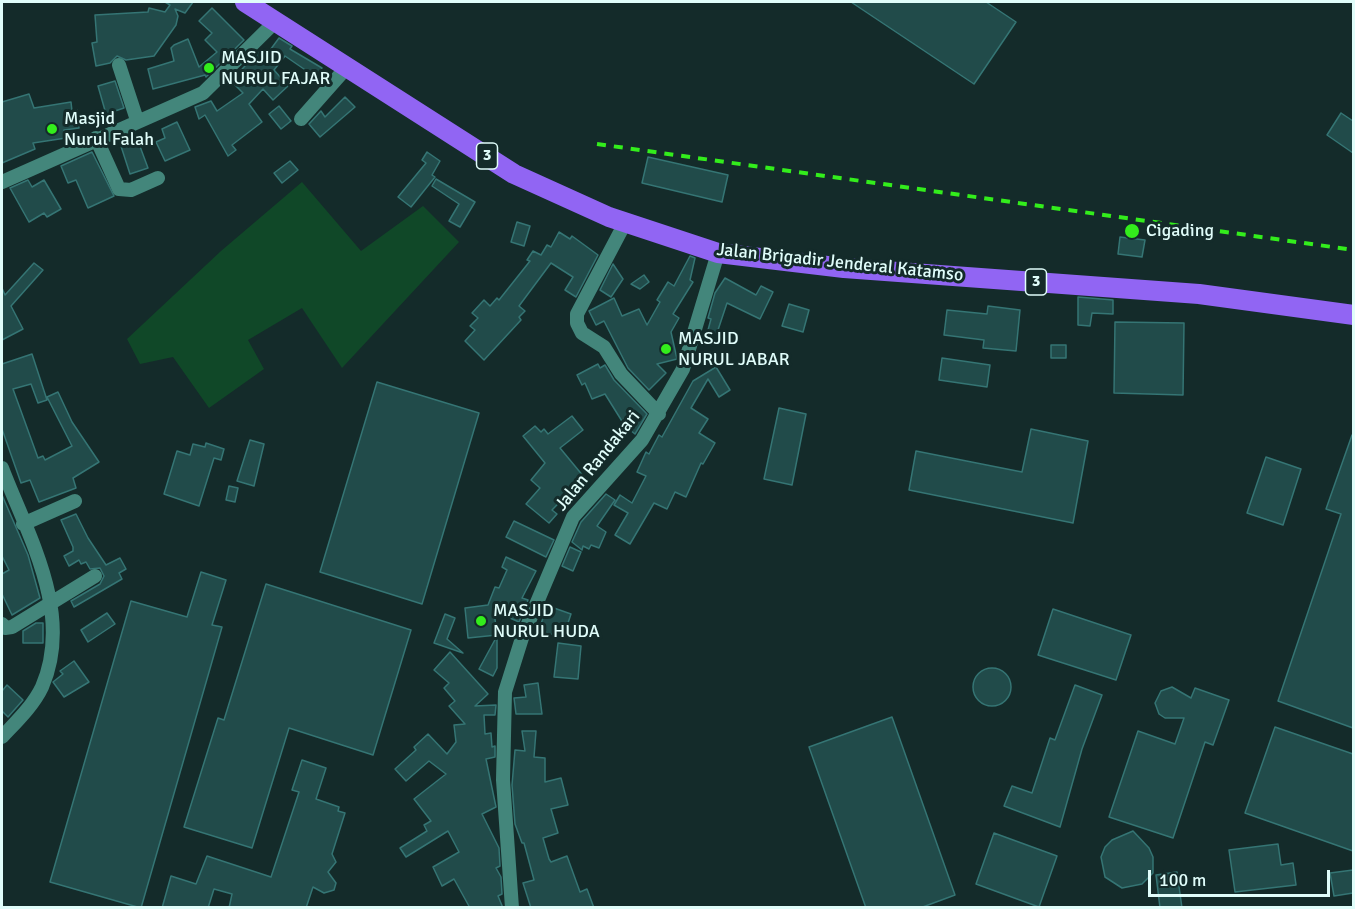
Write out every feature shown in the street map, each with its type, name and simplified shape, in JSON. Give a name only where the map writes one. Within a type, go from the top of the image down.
[{"type":"highway","name":"Jalan Brigadir Jenderal Katamso","points":[[244,2],[514,174],[625,223],[718,253],[844,267],[1199,294],[1353,315]]},
{"type":"street","points":[[2,182],[137,120],[188,101],[211,88],[275,22]]},
{"type":"street","points":[[119,65],[137,120]]},
{"type":"street","points":[[301,119],[347,67]]},
{"type":"street","points":[[96,138],[119,189],[130,190],[158,178]]},
{"type":"street","points":[[625,223],[578,314],[577,323],[589,340],[604,347],[621,374],[659,414]]},
{"type":"street","name":"Jalan Randakari","points":[[512,908],[503,780],[505,692],[522,638],[573,517],[604,480],[636,448],[659,414],[682,369],[718,253]]},
{"type":"street","points":[[2,468],[48,584],[51,602],[49,662],[41,688],[24,713],[2,737]]},
{"type":"street","points":[[23,524],[75,501]]},
{"type":"street","points":[[2,624],[5,628],[12,627],[94,576]]},
{"type":"shaded area","points":[[302,182],[361,251],[423,206],[459,242],[342,368],[302,308],[248,340],[264,369],[209,408],[173,357],[140,364],[127,339],[221,251]]},
{"type":"building","points":[[165,2],[193,2],[185,13],[175,9],[178,16],[176,25],[154,56],[126,60],[117,56],[110,63],[96,66],[92,43],[97,42],[95,15],[148,12],[149,8],[165,12],[170,5]]},
{"type":"building","points":[[851,2],[986,2],[1016,22],[974,84]]},
{"type":"building","points":[[212,8],[244,40],[206,77],[205,75],[153,89],[148,69],[174,61],[171,48],[174,45],[188,39],[199,67],[217,52],[205,40],[212,33],[199,21]]},
{"type":"building","points":[[279,38],[292,46],[290,49],[322,68],[317,78],[285,56],[274,70],[288,86],[273,100],[263,89],[249,104],[262,122],[232,145],[236,150],[228,156],[205,115],[199,119],[195,107],[211,101],[217,111],[243,93],[231,81],[258,52],[265,57]]},
{"type":"building","points":[[115,81],[124,108],[106,114],[98,86]]},
{"type":"building","points":[[29,94],[34,108],[71,102],[72,111],[77,110],[79,128],[64,130],[66,138],[33,143],[35,149],[2,163],[2,102]]},
{"type":"building","points":[[345,97],[355,107],[320,137],[309,124],[321,111],[325,117]]},
{"type":"building","points":[[279,106],[291,121],[281,129],[269,114]]},
{"type":"building","points":[[1341,113],[1353,121],[1353,153],[1327,135]]},
{"type":"building","points":[[177,122],[190,150],[165,161],[156,142],[165,138],[162,129]]},
{"type":"building","points":[[135,133],[148,168],[130,174],[119,140]]},
{"type":"building","points":[[92,152],[114,196],[88,208],[76,180],[68,183],[61,166]]},
{"type":"building","points":[[427,152],[440,161],[432,175],[435,177],[411,207],[398,197],[426,163],[422,160]]},
{"type":"building","points":[[648,157],[728,175],[722,202],[642,183]]},
{"type":"building","points":[[290,161],[298,170],[282,183],[274,173]]},
{"type":"building","points":[[436,179],[475,202],[460,227],[449,221],[459,204],[432,186]]},
{"type":"building","points":[[28,180],[32,187],[44,180],[61,209],[47,217],[44,213],[29,222],[10,188]]},
{"type":"building","points":[[517,222],[530,226],[524,246],[511,242]]},
{"type":"building","points":[[559,232],[570,239],[572,236],[598,255],[576,297],[565,290],[573,277],[551,263],[519,306],[525,311],[519,317],[521,320],[484,360],[465,341],[475,330],[470,326],[478,318],[472,313],[484,300],[490,306],[497,298],[499,300],[530,261],[527,260],[533,251],[541,255],[547,245],[551,247]]},
{"type":"building","points":[[1120,237],[1145,240],[1142,257],[1118,254]]},
{"type":"building","points":[[690,256],[695,258],[690,280],[693,282],[673,314],[679,318],[671,332],[677,359],[657,364],[666,373],[649,390],[628,368],[604,321],[596,325],[589,311],[614,298],[622,316],[639,309],[647,325],[660,302],[657,300],[668,282],[674,286]]},
{"type":"building","points":[[34,263],[43,270],[11,306],[23,329],[2,340],[2,288],[5,295]]},
{"type":"building","points":[[613,264],[623,279],[611,297],[600,290]]},
{"type":"building","points":[[644,275],[649,282],[640,289],[631,284]]},
{"type":"building","points":[[725,278],[756,295],[761,286],[773,292],[760,319],[727,303],[717,333],[708,330],[711,319],[708,318],[715,293]]},
{"type":"building","points":[[1078,297],[1113,300],[1113,314],[1092,313],[1090,326],[1078,325]]},
{"type":"building","points":[[789,304],[809,310],[803,332],[782,326]]},
{"type":"building","points":[[988,306],[1020,310],[1016,351],[983,348],[984,340],[944,335],[947,310],[987,314]]},
{"type":"building","points":[[1115,322],[1184,323],[1183,395],[1114,393]]},
{"type":"building","points":[[1051,345],[1066,345],[1066,358],[1051,358]]},
{"type":"building","points":[[32,354],[47,400],[38,403],[31,384],[13,389],[38,458],[43,456],[45,460],[72,446],[47,397],[58,392],[72,422],[99,462],[73,478],[76,488],[39,502],[30,480],[21,483],[2,429],[2,364]]},
{"type":"building","points":[[942,358],[990,365],[987,387],[939,380]]},
{"type":"building","points":[[598,364],[600,368],[605,365],[614,380],[647,414],[635,434],[625,426],[605,394],[592,399],[585,383],[582,385],[577,375]]},
{"type":"building","points":[[716,367],[730,390],[719,397],[708,379],[691,408],[708,419],[699,433],[715,443],[703,464],[701,463],[686,497],[675,492],[667,509],[654,503],[630,544],[615,535],[628,513],[614,505],[620,495],[632,503],[646,476],[637,472],[646,452],[649,454],[659,435],[662,437],[693,381]]},
{"type":"building","points":[[377,382],[479,413],[422,604],[320,572]]},
{"type":"building","points":[[779,408],[806,414],[792,485],[764,479]]},
{"type":"building","points":[[572,416],[583,430],[560,448],[584,477],[552,510],[557,514],[549,523],[526,504],[540,488],[531,480],[545,463],[523,436],[535,426],[541,432],[544,429],[548,434]]},
{"type":"building","points":[[1031,429],[1088,441],[1073,523],[909,490],[916,451],[1022,472]]},
{"type":"building","points":[[1352,435],[1353,728],[1278,701],[1341,514],[1326,509]]},
{"type":"building","points":[[250,440],[264,444],[254,486],[237,481]]},
{"type":"building","points":[[206,443],[224,449],[221,460],[214,458],[199,506],[164,494],[177,451],[190,455],[193,444],[205,447]]},
{"type":"building","points":[[1266,457],[1301,469],[1283,525],[1247,513]]},
{"type":"building","points":[[229,486],[238,488],[235,502],[226,500]]},
{"type":"building","points":[[606,494],[615,500],[597,526],[606,532],[599,548],[591,545],[589,549],[583,546],[582,550],[572,542],[581,522]]},
{"type":"building","points":[[2,495],[28,555],[40,598],[12,615],[2,594],[2,574],[9,570],[2,556]]},
{"type":"building","points":[[76,514],[88,538],[106,565],[120,558],[126,569],[119,573],[122,579],[74,607],[71,601],[100,584],[104,576],[100,568],[90,569],[86,562],[81,564],[79,560],[69,566],[64,556],[73,551],[73,547],[61,520]]},
{"type":"building","points":[[514,521],[554,540],[546,557],[506,537]]},
{"type":"building","points":[[570,547],[581,552],[573,571],[562,566]]},
{"type":"building","points":[[506,557],[536,571],[522,598],[528,600],[519,622],[494,611],[497,635],[468,638],[465,608],[488,605],[495,587],[499,588],[507,570],[502,567]]},
{"type":"building","points":[[201,572],[226,580],[212,625],[222,627],[141,908],[50,882],[131,601],[187,617]]},
{"type":"building","points":[[266,584],[411,630],[373,755],[289,728],[252,848],[184,827],[218,718],[224,720]]},
{"type":"building","points":[[554,608],[571,614],[563,638],[539,630],[545,612],[551,614]]},
{"type":"building","points":[[1053,609],[1131,635],[1116,680],[1038,655]]},
{"type":"building","points":[[107,613],[115,624],[88,642],[81,630]]},
{"type":"building","points":[[445,614],[455,618],[447,639],[463,653],[434,643]]},
{"type":"building","points":[[36,623],[43,623],[43,643],[23,643],[23,631]]},
{"type":"building","points":[[497,636],[497,668],[493,676],[479,669]]},
{"type":"building","points":[[558,643],[581,646],[578,679],[554,677]]},
{"type":"building","points":[[450,652],[488,694],[475,706],[496,705],[495,715],[484,715],[485,734],[491,733],[492,747],[495,746],[495,757],[486,759],[496,807],[482,814],[499,848],[500,866],[496,868],[501,877],[502,894],[498,896],[503,908],[470,908],[454,879],[442,886],[433,867],[459,852],[448,831],[406,857],[400,848],[427,831],[424,825],[431,821],[414,799],[446,774],[429,761],[406,781],[395,769],[416,750],[414,747],[428,734],[447,754],[456,742],[454,725],[465,724],[449,706],[455,701],[444,688],[449,683],[434,670]]},
{"type":"building","points":[[74,661],[89,682],[64,697],[53,682],[63,674],[60,671]]},
{"type":"building","points":[[992,668],[1006,673],[1011,687],[1006,701],[992,706],[978,701],[973,687],[978,673]]},
{"type":"building","points":[[538,683],[542,714],[516,714],[514,698],[526,697],[524,685]]},
{"type":"building","points":[[7,685],[23,700],[8,717],[2,711],[2,691]]},
{"type":"building","points":[[1075,685],[1102,695],[1082,749],[1060,827],[1004,806],[1012,786],[1032,793],[1050,738],[1055,740]]},
{"type":"building","points":[[1172,687],[1191,698],[1195,688],[1229,700],[1213,745],[1205,742],[1173,838],[1109,817],[1138,731],[1175,744],[1184,718],[1165,718],[1159,714],[1155,703],[1161,691]]},
{"type":"building","points":[[892,717],[955,895],[920,908],[866,908],[809,747]]},
{"type":"building","points":[[1275,727],[1353,754],[1353,851],[1245,813]]},
{"type":"building","points":[[522,731],[536,731],[534,757],[545,758],[545,782],[561,778],[568,805],[551,809],[558,833],[543,838],[549,859],[551,862],[567,856],[580,892],[587,889],[594,908],[531,908],[523,883],[534,880],[524,843],[522,843],[515,824],[512,785],[515,750],[525,751]]},
{"type":"building","points":[[302,760],[326,768],[316,799],[339,807],[338,811],[345,813],[332,854],[336,862],[328,872],[336,883],[334,890],[324,893],[313,887],[306,908],[229,908],[232,894],[214,889],[208,908],[162,908],[171,876],[196,884],[207,856],[271,877],[299,792],[292,790]]},
{"type":"building","points":[[1133,831],[1149,848],[1153,857],[1153,873],[1142,884],[1122,888],[1105,877],[1101,857],[1105,847],[1112,840]]},
{"type":"building","points":[[994,833],[1057,856],[1039,907],[976,884]]},
{"type":"building","points":[[1278,844],[1281,865],[1293,863],[1296,885],[1235,892],[1229,850]]},
{"type":"building","points":[[1353,870],[1353,893],[1334,896],[1330,873]]},
{"type":"building","points":[[1177,872],[1182,908],[1160,908],[1156,875]]},
{"type":"railway","points":[[597,144],[1354,250]]},
{"type":"place","name":"MASJID NURUL FAJAR","points":[[209,68]]},
{"type":"place","name":"Masjid Nurul Falah","points":[[52,129]]},
{"type":"place","name":"Cigading","points":[[1132,231]]},
{"type":"place","name":"MASJID NURUL JABAR","points":[[666,349]]},
{"type":"place","name":"MASJID NURUL HUDA","points":[[481,621]]}]
